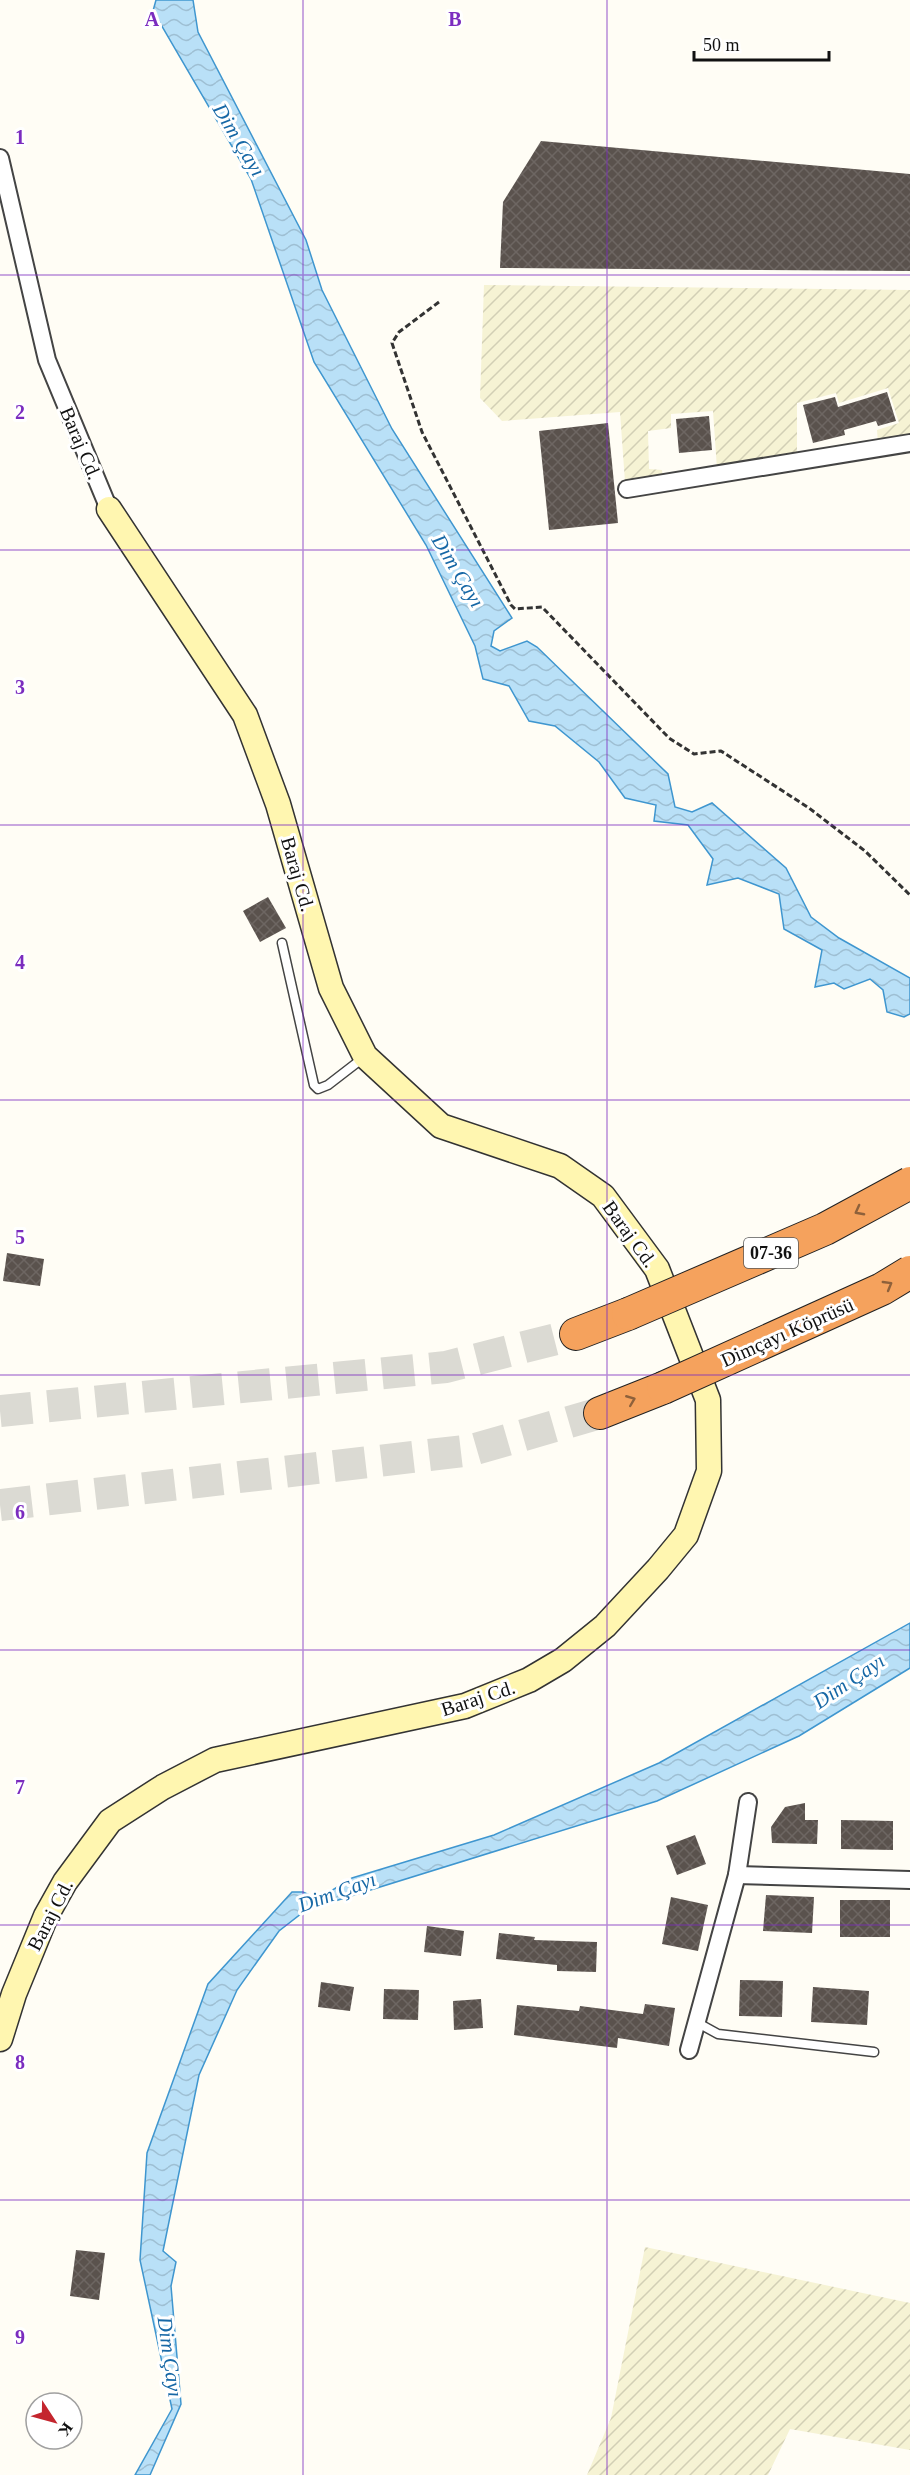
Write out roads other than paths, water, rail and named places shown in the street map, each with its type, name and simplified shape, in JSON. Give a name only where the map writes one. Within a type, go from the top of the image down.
[{"type":"highway","name":"07-36","points":[[576,1334],[825,1229],[910,1183]]},
{"type":"highway","name":"Dimçayı Köprüsü","points":[[600,1413],[663,1388],[882,1289],[910,1272]]},
{"type":"street","name":"Baraj Cd.","points":[[0,158],[47,360],[109,509],[245,715],[278,804],[331,988],[366,1056],[441,1126],[560,1166],[603,1196],[657,1269],[708,1400],[710,1470],[686,1535],[605,1626],[563,1660],[529,1680],[465,1706],[214,1760],[163,1787],[110,1821],[65,1882],[46,1916],[14,1994],[0,2040]]},
{"type":"street","points":[[627,489],[910,443]]},
{"type":"street","points":[[689,2050],[699,2023],[737,1875],[748,1802]]},
{"type":"street","points":[[737,1875],[910,1880]]},
{"type":"lane","points":[[282,943],[314,1085],[318,1089],[328,1085],[366,1056]]},
{"type":"lane","points":[[699,2023],[718,2034],[874,2052]]},
{"type":"water","name":"Dim Çayı","points":[[156,0],[193,0],[198,32],[306,240],[322,290],[392,429],[512,618],[494,631],[491,646],[500,651],[527,641],[537,647],[668,774],[675,807],[692,812],[712,803],[786,868],[811,917],[839,938],[910,978],[910,1014],[904,1017],[887,1012],[883,990],[870,979],[844,989],[834,983],[815,987],[822,950],[784,929],[779,894],[738,878],[707,885],[713,859],[688,825],[654,821],[656,805],[625,798],[599,762],[555,726],[529,721],[509,686],[483,679],[475,646],[426,545],[314,362],[251,179],[153,11]]},
{"type":"water","name":"Dim Çayı","points":[[910,1623],[910,1668],[799,1736],[657,1801],[306,1910],[279,1931],[237,1990],[199,2075],[163,2251],[176,2262],[171,2286],[181,2404],[150,2475],[135,2475],[172,2409],[140,2260],[147,2153],[208,1984],[292,1892],[303,1892],[318,1899],[352,1878],[494,1835],[659,1763]]},
{"type":"tunnel","points":[[0,1411],[446,1367],[576,1334]]},
{"type":"tunnel","points":[[0,1505],[472,1450],[600,1413]]}]
